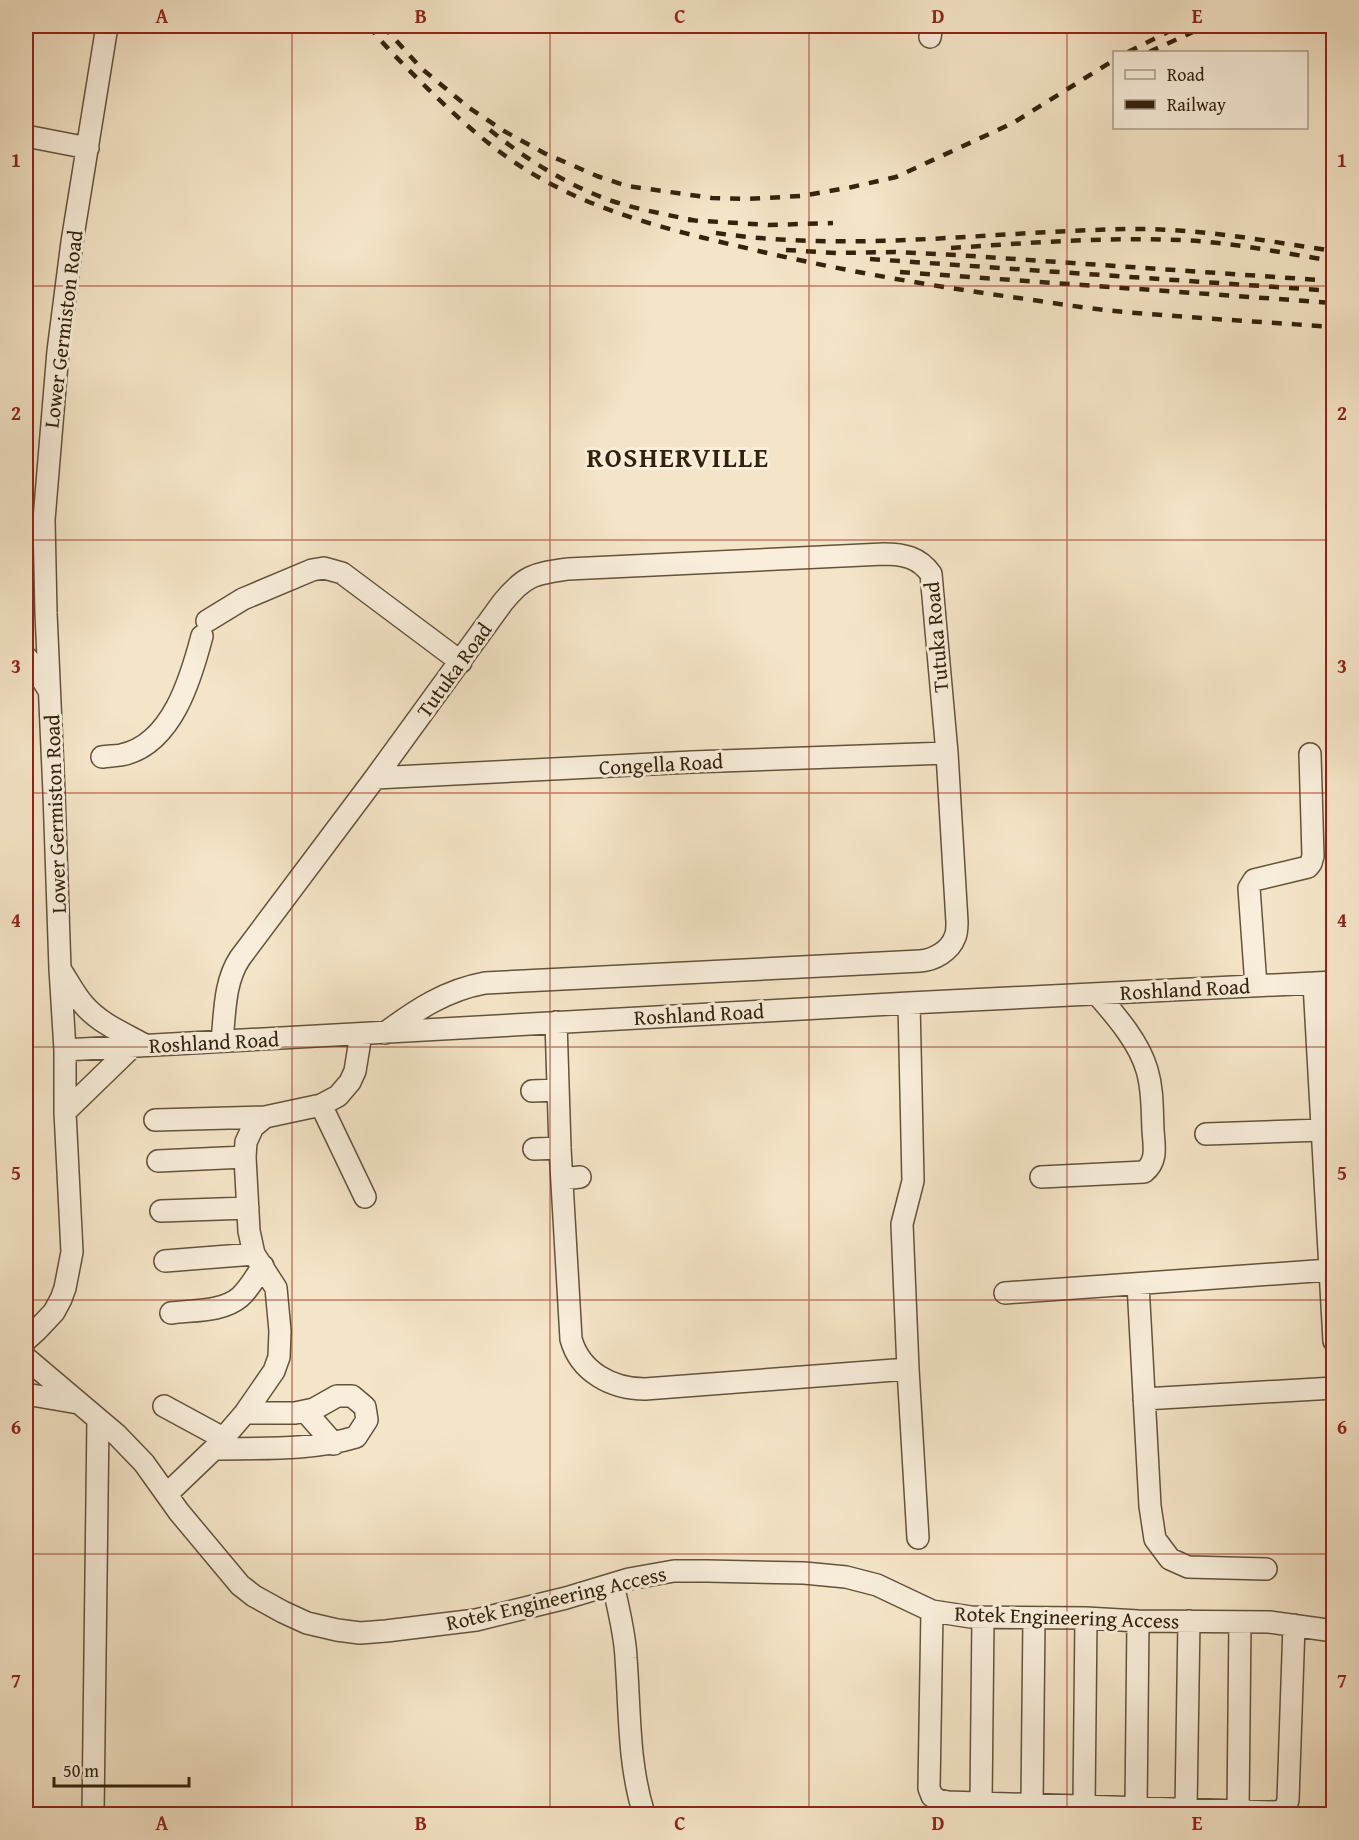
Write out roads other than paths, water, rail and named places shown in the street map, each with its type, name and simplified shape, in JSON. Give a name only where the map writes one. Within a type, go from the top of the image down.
[{"type":"street","name":"Lower Germiston Road","points":[[26,1340],[54,1312],[65,1288],[72,1252],[50,692],[36,613],[58,351],[72,242],[107,26]]},
{"type":"street","points":[[26,136],[88,148]]},
{"type":"street","name":"Tutuka Road","points":[[222,1041],[232,969],[514,588],[526,579],[538,573],[568,569],[898,554],[909,556],[923,564],[931,574],[946,753],[957,922],[955,937],[948,948],[930,960],[485,983],[465,987],[440,997],[412,1013],[385,1033]]},
{"type":"street","points":[[102,757],[123,755],[144,745],[161,731],[174,713],[183,692],[205,628],[243,599],[312,570],[330,568],[342,573],[460,662]]},
{"type":"street","points":[[26,657],[50,692]]},
{"type":"street","name":"Congella Road","points":[[375,778],[692,762],[946,753]]},
{"type":"street","points":[[1256,986],[1249,888],[1254,880],[1308,867],[1311,863],[1313,856],[1310,754]]},
{"type":"street","points":[[60,969],[84,1005],[139,1045],[65,1112]]},
{"type":"street","points":[[1324,983],[1322,1130],[1334,1341]]},
{"type":"street","name":"Roshland Road","points":[[65,1050],[909,1003],[1324,983]]},
{"type":"street","points":[[1041,1177],[1144,1172],[1151,1167],[1154,1155],[1151,1090],[1147,1069],[1139,1050],[1097,994]]},
{"type":"street","points":[[909,1003],[913,1181],[902,1224],[918,1538]]},
{"type":"street","points":[[556,1022],[560,1148],[571,1178],[571,1340],[582,1362],[609,1383],[632,1389],[908,1369]]},
{"type":"street","points":[[154,1120],[265,1118],[321,1105],[338,1096],[350,1082],[361,1034]]},
{"type":"street","points":[[532,1090],[558,1090]]},
{"type":"street","points":[[321,1105],[365,1197]]},
{"type":"street","points":[[167,1494],[245,1413],[274,1371],[279,1357],[280,1330],[276,1288],[259,1260],[249,1231],[246,1142],[252,1127],[265,1118]]},
{"type":"street","points":[[1206,1134],[1322,1130]]},
{"type":"street","points":[[534,1149],[560,1148]]},
{"type":"street","points":[[158,1161],[246,1157]]},
{"type":"street","points":[[161,1211],[248,1208]]},
{"type":"street","points":[[165,1261],[259,1260]]},
{"type":"street","points":[[171,1313],[229,1304],[240,1297],[259,1260]]},
{"type":"street","points":[[1005,1293],[1329,1270]]},
{"type":"street","points":[[1138,1284],[1150,1506],[1155,1539],[1170,1559],[1188,1567],[1266,1569]]},
{"type":"street","name":"Rotek Engineering Access","points":[[26,1358],[117,1435],[144,1463],[186,1521],[240,1584],[268,1604],[307,1623],[337,1630],[360,1633],[476,1620],[566,1598],[629,1579],[674,1571],[804,1573],[846,1577],[877,1584],[932,1611],[954,1616],[1269,1623],[1334,1631]]},
{"type":"street","points":[[1144,1399],[1334,1388]]},
{"type":"street","points":[[26,1394],[78,1403]]},
{"type":"street","points":[[164,1406],[218,1443],[309,1447],[334,1444],[356,1437],[367,1420],[365,1407],[352,1396],[337,1396],[314,1409],[295,1413],[245,1413]]},
{"type":"street","points":[[305,1411],[334,1444]]},
{"type":"street","points":[[93,1815],[98,1419]]},
{"type":"street","points":[[613,1584],[626,1654],[634,1773],[644,1815]]},
{"type":"street","points":[[932,1611],[929,1788],[932,1796],[938,1800],[981,1803],[1275,1812],[1285,1810],[1288,1800],[1294,1626]]},
{"type":"street","points":[[981,1803],[983,1618]]},
{"type":"street","points":[[1084,1806],[1086,1618]]},
{"type":"street","points":[[1032,1804],[1034,1619]]},
{"type":"street","points":[[1136,1808],[1138,1621]]},
{"type":"street","points":[[1186,1809],[1189,1621]]},
{"type":"street","points":[[1238,1811],[1240,1622]]},
{"type":"railway","points":[[369,26],[439,100],[480,136],[524,169],[566,192],[648,223],[796,259],[960,289],[1124,312],[1334,327]]},
{"type":"railway","points":[[383,26],[421,68],[468,107],[504,131],[544,153],[627,186],[712,198],[801,196],[896,177],[1013,123],[1113,61]]},
{"type":"railway","points":[[1130,51],[1180,26]]},
{"type":"railway","points":[[1151,51],[1206,26]]},
{"type":"railway","points":[[490,130],[518,152],[548,171],[595,195],[633,207],[697,221]]},
{"type":"railway","points":[[688,220],[768,225],[833,223]]},
{"type":"railway","points":[[716,233],[768,239],[871,241],[1156,229],[1232,236],[1334,251]]},
{"type":"railway","points":[[951,248],[1037,242],[1151,239],[1237,245],[1334,261]]},
{"type":"railway","points":[[786,250],[956,255],[1334,281]]},
{"type":"railway","points":[[870,259],[1334,291]]},
{"type":"railway","points":[[900,272],[1334,303]]},
{"type":"district","name":"ROSHERVILLE","points":[[678,457]]}]
